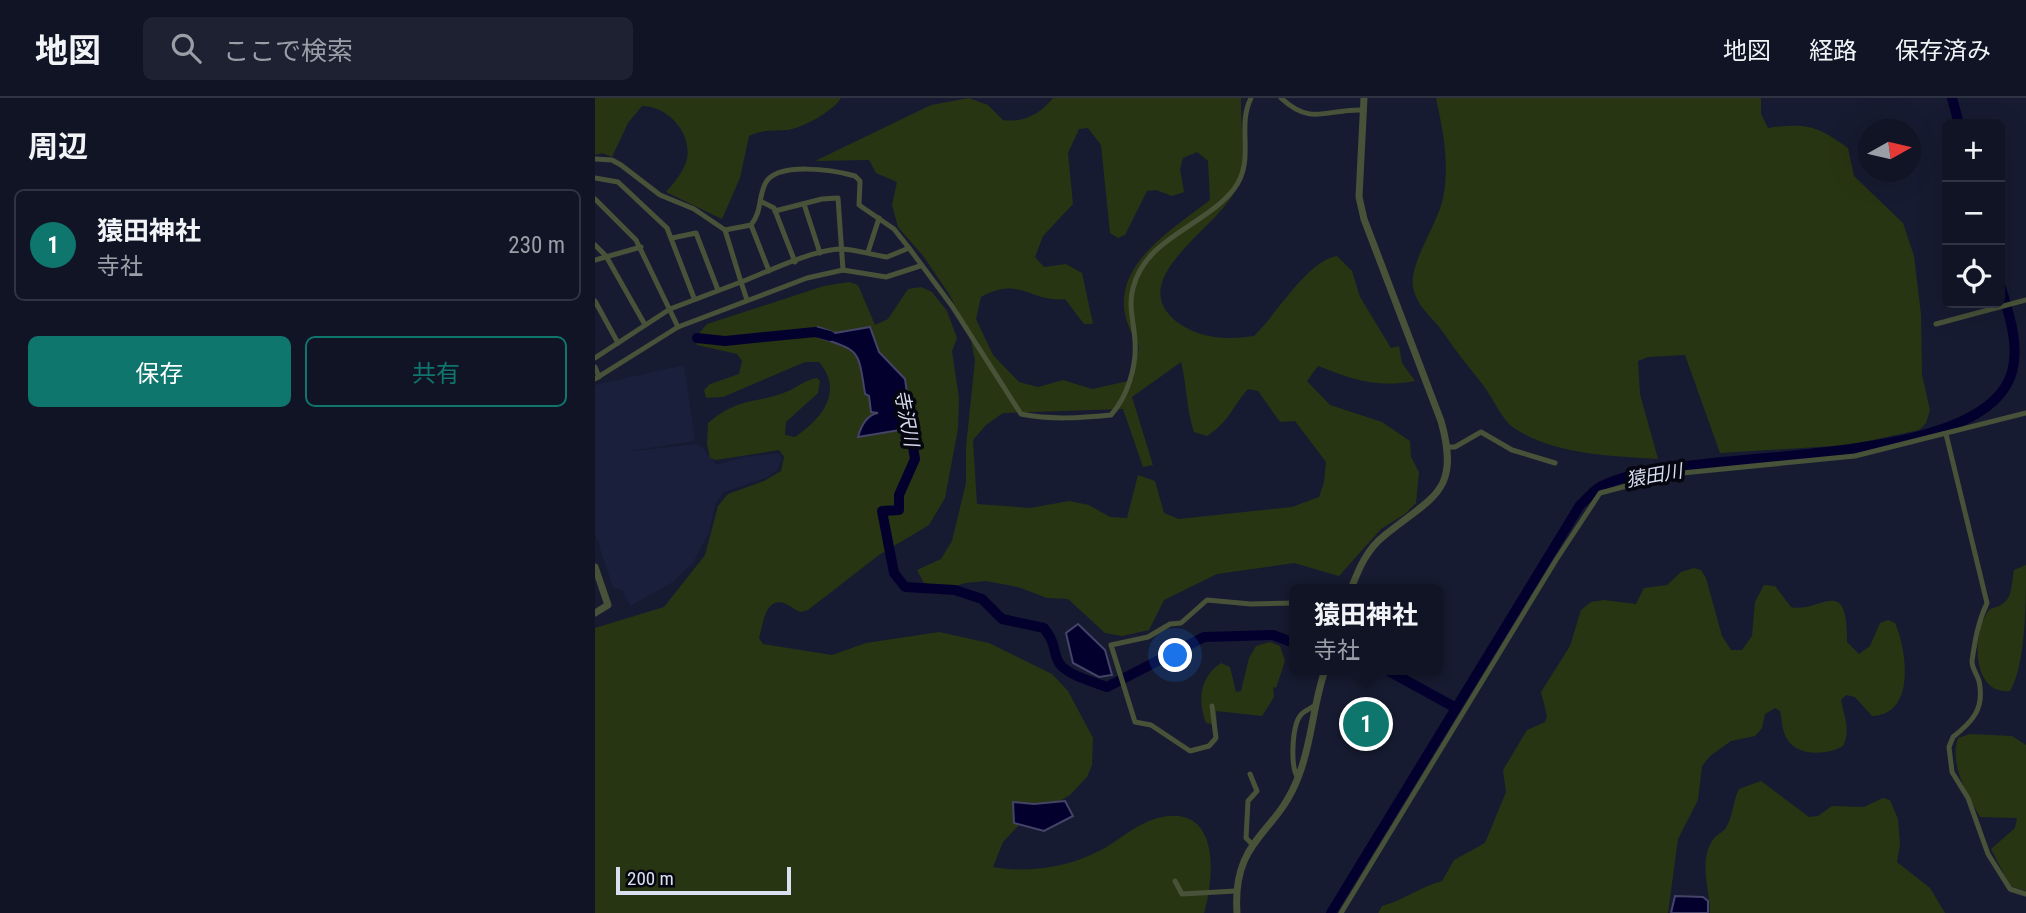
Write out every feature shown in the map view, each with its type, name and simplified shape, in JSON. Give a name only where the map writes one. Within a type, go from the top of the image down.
[{"type":"street","points":[[725,230],[751,225],[759,215],[765,185],[778,172],[793,169],[847,174],[860,181],[859,205],[879,218],[909,248],[951,306],[1021,414],[1045,419],[1111,415],[1123,401],[1132,365],[1135,340],[1131,292],[1136,276],[1159,246],[1226,197],[1245,171],[1245,112],[1251,98]]},
{"type":"street","points":[[1281,98],[1301,114],[1318,117],[1342,109],[1364,110]]},
{"type":"street","points":[[1354,584],[1371,549],[1384,535],[1417,514],[1440,489],[1448,465],[1449,447],[1364,219],[1359,197],[1364,98]]},
{"type":"street","points":[[595,159],[612,160],[660,195],[694,209],[725,230],[747,300]]},
{"type":"street","points":[[595,178],[618,182],[667,228],[694,298]]},
{"type":"street","points":[[775,211],[838,198],[843,270]]},
{"type":"street","points":[[595,199],[641,247],[678,327]]},
{"type":"street","points":[[762,202],[775,211],[795,262]]},
{"type":"street","points":[[804,204],[820,253]]},
{"type":"street","points":[[868,252],[879,218]]},
{"type":"street","points":[[672,238],[696,233],[707,219]]},
{"type":"street","points":[[751,225],[769,271]]},
{"type":"street","points":[[696,233],[718,290]]},
{"type":"street","points":[[595,245],[606,256],[644,324]]},
{"type":"street","points":[[595,260],[641,247]]},
{"type":"street","points":[[595,358],[670,309],[820,253],[842,250],[887,257],[909,248]]},
{"type":"street","points":[[595,367],[597,378],[678,327],[816,275],[843,270],[886,277],[920,266]]},
{"type":"street","points":[[1936,324],[2026,300]]},
{"type":"street","points":[[595,301],[618,343]]},
{"type":"street","points":[[1341,913],[1556,560],[1600,493],[1672,474],[1856,456],[2026,414]]},
{"type":"street","points":[[1449,447],[1455,447],[1481,432],[1512,450],[1555,463]]},
{"type":"street","points":[[1946,434],[1987,603],[1977,623],[1972,661],[1979,687],[1976,714],[1968,727],[1953,737],[1949,755],[1952,772],[1968,798],[1994,865],[2010,889],[2026,894]]},
{"type":"street","points":[[595,567],[608,606],[595,613]]},
{"type":"street","points":[[1212,706],[1216,738],[1209,747],[1189,751],[1151,725],[1135,722],[1111,645],[1148,638],[1170,624],[1181,623],[1207,600],[1251,604],[1289,603]]},
{"type":"street","points":[[1237,913],[1235,891],[1238,872],[1252,844],[1288,801],[1298,778],[1323,675]]},
{"type":"street","points":[[1298,778],[1294,766],[1297,722],[1301,714],[1314,706]]},
{"type":"street","points":[[1251,774],[1257,791],[1248,801],[1246,838],[1252,844]]},
{"type":"street","points":[[1175,881],[1182,894],[1235,891]]},
{"type":"shaded area","points":[[684,365],[695,441],[624,452],[699,444],[717,465],[743,457],[779,453],[782,459],[777,470],[768,477],[724,492],[716,502],[709,532],[693,563],[673,582],[630,606],[623,591],[613,587],[595,533],[595,385]]},
{"type":"green space","points":[[595,98],[841,98],[824,113],[802,126],[788,130],[763,131],[749,136],[740,178],[722,219],[666,192],[684,168],[688,149],[682,130],[660,110],[642,106],[628,123],[612,157],[602,153],[595,155]]},
{"type":"green space","points":[[969,98],[988,105],[1003,120],[1011,121],[1031,116],[1043,109],[1053,98],[1241,98],[1243,156],[1236,189],[1167,271],[1161,289],[1163,306],[1177,322],[1204,335],[1224,338],[1254,336],[1303,278],[1326,260],[1337,256],[1352,271],[1360,297],[1391,348],[1399,346],[1402,363],[1415,381],[1376,383],[1318,366],[1307,381],[1330,405],[1382,422],[1410,441],[1411,457],[1419,472],[1416,503],[1405,514],[1381,529],[1339,576],[1294,563],[1217,574],[1164,600],[1149,630],[1122,636],[1105,633],[1068,599],[1047,598],[1018,587],[986,581],[965,583],[942,590],[927,589],[917,570],[941,559],[952,541],[966,483],[966,447],[975,360],[970,335],[949,294],[924,257],[898,227],[892,205],[897,182],[876,173],[869,160],[815,161],[931,105]],"holes":[[[1088,128],[1101,145],[1110,233],[1118,238],[1125,235],[1147,191],[1156,190],[1172,196],[1184,192],[1180,169],[1183,158],[1197,152],[1208,161],[1210,200],[1154,244],[1139,261],[1129,279],[1124,299],[1127,321],[1139,346],[1133,380],[1092,389],[1063,380],[1038,387],[1019,382],[993,355],[976,319],[981,297],[994,291],[1015,289],[1043,297],[1065,299],[1084,324],[1093,324],[1082,273],[1066,264],[1044,267],[1035,257],[1043,236],[1073,204],[1068,153],[1079,129]],[[1181,362],[1194,432],[1207,436],[1225,420],[1248,389],[1258,391],[1280,422],[1295,421],[1326,462],[1319,497],[1292,507],[1179,519],[1164,513],[1155,481],[1138,475],[1127,518],[1110,517],[1089,505],[1069,501],[1030,508],[977,504],[973,440],[986,425],[1003,413],[1123,409],[1143,467],[1153,465],[1132,397]]]},
{"type":"green space","points":[[1436,98],[1761,98],[1761,114],[1768,128],[1802,126],[1819,130],[1837,140],[1848,148],[1854,176],[1858,182],[1903,223],[1914,256],[1921,314],[1922,375],[1930,410],[1926,423],[1919,430],[1849,445],[1720,453],[1685,355],[1648,357],[1638,361],[1640,394],[1658,459],[1565,449],[1530,437],[1514,428],[1422,307],[1413,287],[1419,255],[1443,198],[1446,173]]},
{"type":"green space","points":[[849,282],[858,285],[875,325],[888,319],[908,289],[921,287],[932,292],[947,311],[957,338],[952,351],[959,398],[958,429],[945,498],[929,525],[879,555],[808,610],[800,612],[784,603],[773,604],[766,613],[759,638],[763,644],[832,655],[866,643],[939,632],[989,643],[1052,674],[1068,691],[1093,738],[1092,765],[1087,777],[1070,795],[1019,825],[1003,842],[993,867],[1032,869],[1072,862],[1105,848],[1150,821],[1178,816],[1193,821],[1203,831],[1208,846],[1210,880],[1204,913],[595,913],[595,628],[664,607],[705,555],[718,506],[728,494],[764,481],[781,471],[784,457],[779,450],[716,460],[710,458],[707,444],[708,423],[738,405],[786,392],[817,378],[820,381],[818,393],[786,422],[785,435],[795,437],[820,414],[829,394],[830,384],[819,362],[805,362],[723,397],[706,398],[704,390],[710,384],[739,374],[742,361],[737,354],[697,345],[695,338],[707,324],[824,286]]},
{"type":"green space","points":[[2026,565],[2024,632],[2019,665],[2010,691],[1997,689],[1987,683],[1981,672],[1978,659],[1980,630],[1990,609],[2007,600],[2014,570]]},
{"type":"green space","points":[[1694,568],[1701,570],[1706,578],[1722,636],[1731,650],[1742,650],[1752,636],[1755,602],[1764,585],[1775,586],[1791,607],[1802,608],[1830,601],[1837,602],[1843,608],[1847,642],[1859,654],[1870,646],[1880,623],[1888,620],[1895,623],[1905,664],[1902,693],[1896,705],[1886,713],[1872,716],[1855,697],[1846,695],[1841,700],[1847,729],[1843,746],[1813,753],[1792,745],[1784,733],[1780,711],[1775,708],[1765,714],[1762,728],[1755,736],[1731,741],[1710,756],[1702,766],[1698,800],[1678,839],[1668,913],[1378,913],[1382,906],[1442,881],[1454,860],[1485,843],[1506,792],[1503,770],[1527,730],[1545,722],[1547,716],[1541,692],[1570,646],[1581,610],[1591,602],[1604,600],[1636,604],[1644,588],[1667,585],[1681,572]]},
{"type":"green space","points":[[1270,642],[1280,646],[1285,661],[1276,688],[1273,687],[1274,697],[1262,716],[1216,711],[1217,725],[1206,723],[1201,698],[1209,675],[1221,663],[1230,667],[1236,692],[1241,691],[1249,658],[1256,646]]},
{"type":"green space","points":[[1970,734],[2012,736],[2026,745],[2026,891],[2010,886],[1991,849],[2015,828],[2017,818],[1980,817],[1961,779],[1956,758],[1958,738]]},
{"type":"green space","points":[[1761,781],[1809,817],[1818,816],[1832,806],[1864,807],[1883,798],[1890,800],[1898,819],[1900,844],[1897,862],[1930,888],[1945,913],[1710,913],[1706,864],[1710,846],[1727,826],[1739,789]]},
{"type":"water","points":[[818,327],[835,333],[870,327],[879,352],[905,379],[912,428],[858,437],[870,416],[878,413],[871,412],[861,367],[854,353],[816,336]]},
{"type":"water","points":[[1078,624],[1105,650],[1112,675],[1099,677],[1073,663],[1066,633]]},
{"type":"water","points":[[1065,801],[1073,816],[1044,831],[1014,823],[1013,802],[1034,804]]},
{"type":"water","points":[[1675,896],[1703,897],[1708,901],[1708,913],[1671,913]]},
{"type":"waterway","name":"猿田川","points":[[1952,98],[1958,119]]},
{"type":"waterway","name":"猿田川","points":[[1331,913],[1580,505],[1591,494],[1604,485],[1644,473],[1828,452],[1892,442],[1947,427],[1989,405],[2012,372],[2014,339],[2005,302]]},
{"type":"waterway","name":"寺沢川","points":[[697,338],[725,341],[815,332],[830,336]]},
{"type":"waterway","name":"寺沢川","points":[[908,417],[915,459],[899,495],[899,510],[882,511],[894,573],[905,587],[955,590],[982,599],[1002,619],[1044,628],[1052,640],[1060,665],[1079,677],[1107,687],[1204,637],[1273,635],[1289,641]]},
{"type":"waterway","name":"寺沢川","points":[[1396,675],[1456,708]]},
{"type":"place","name":"猿田神社","points":[[1366,724]]}]
